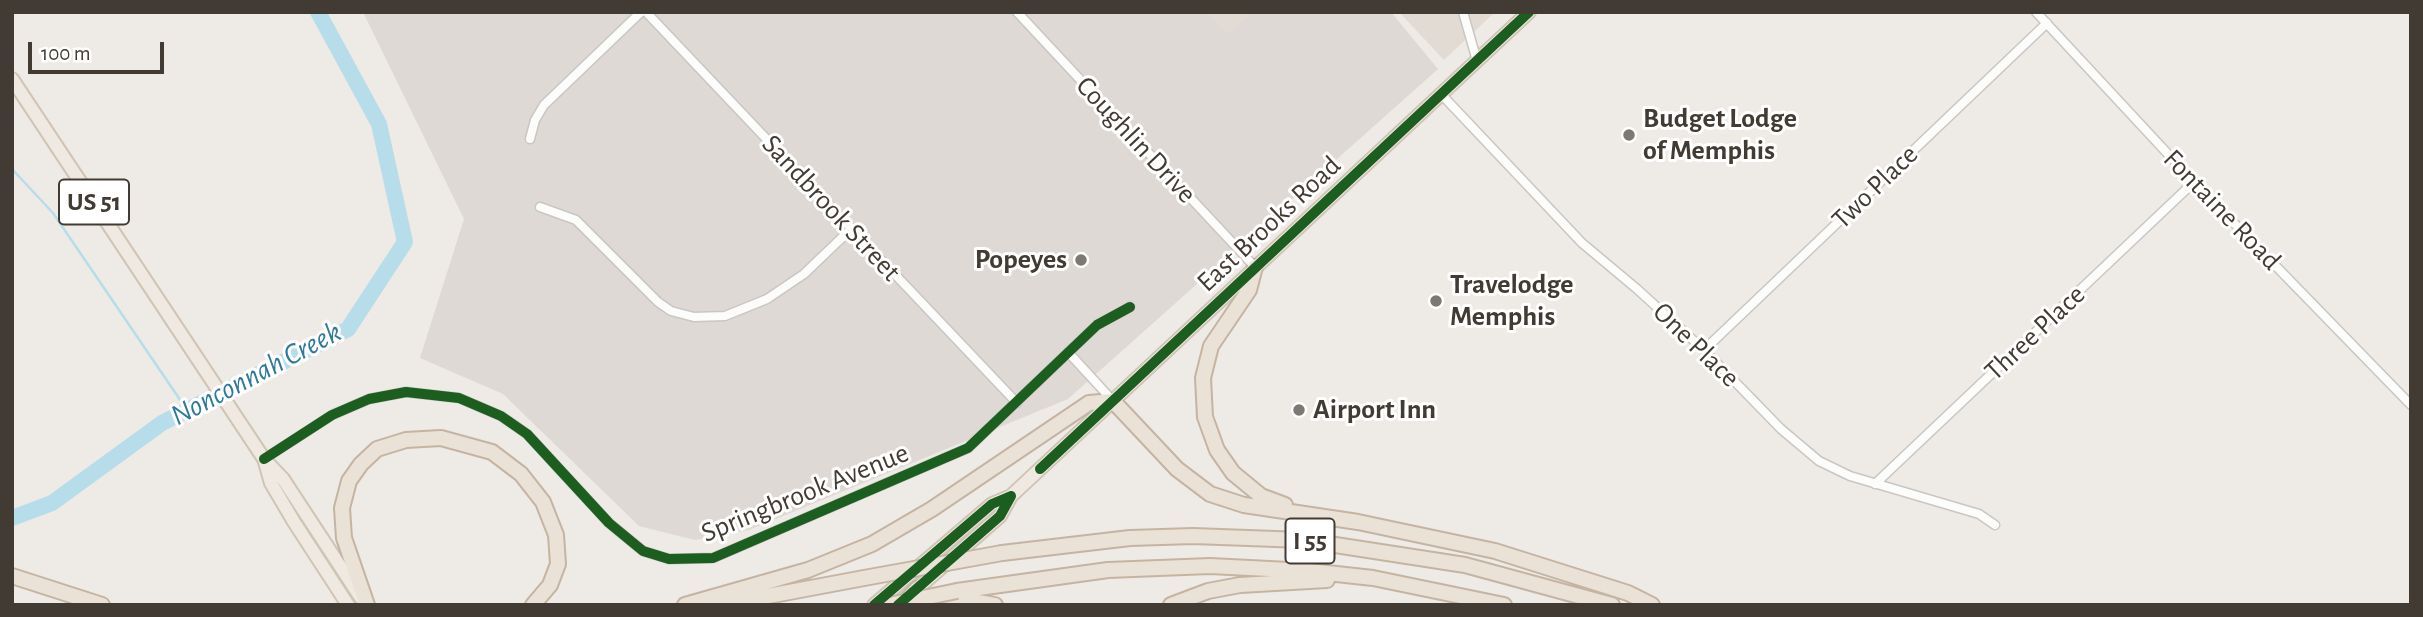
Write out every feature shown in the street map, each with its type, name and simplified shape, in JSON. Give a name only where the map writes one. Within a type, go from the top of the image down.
[{"type":"highway","points":[[1255,267],[1249,290],[1211,345],[1203,378],[1205,417],[1217,450],[1245,484],[1276,503],[1314,514]]},
{"type":"highway","points":[[685,605],[808,570],[872,544],[932,509],[1089,403],[1113,401],[1177,469],[1210,494],[1244,505],[1314,514],[1495,551],[1628,593],[1652,605]]},
{"type":"highway","points":[[366,605],[344,538],[342,508],[349,481],[360,464],[377,449],[406,440],[432,438],[458,441],[492,452],[521,474],[543,502],[556,535],[558,564],[550,585],[533,605]]},
{"type":"highway","name":"I 55","points":[[720,605],[1002,553],[1130,538],[1193,536],[1303,540],[1465,565],[1612,605]]},
{"type":"highway","name":"I 55","points":[[889,605],[1040,578],[1153,567],[1262,568],[1373,578],[1504,605]]},
{"type":"highway","points":[[12,576],[102,605]]},
{"type":"highway","points":[[1171,605],[1208,591],[1240,585],[1373,578]]},
{"type":"highway","points":[[900,605],[917,589]]},
{"type":"highway","points":[[946,605],[978,602],[995,605]]},
{"type":"main road","name":"East Brooks Road","points":[[917,589],[1000,516],[1012,496],[1530,12]]},
{"type":"main road","name":"US 51","points":[[12,79],[253,443],[283,479],[366,605]]},
{"type":"main road","name":"US 51","points":[[264,459],[271,483],[348,605]]},
{"type":"main road","name":"East Brooks Road","points":[[874,605],[992,504],[1012,496]]},
{"type":"street","points":[[530,139],[535,120],[544,105],[643,12]]},
{"type":"street","name":"Sandbrook Street","points":[[643,12],[1017,403]]},
{"type":"street","name":"Coughlin Drive","points":[[1017,12],[1255,267]]},
{"type":"street","points":[[1463,12],[1477,61]]},
{"type":"street","name":"Fontaine Road","points":[[2036,12],[2194,182],[2411,405]]},
{"type":"street","name":"Two Place","points":[[1704,350],[2046,23]]},
{"type":"street","name":"One Place","points":[[1441,94],[1582,243],[1704,350],[1780,429],[1819,461],[1850,476],[1979,514],[1996,525]]},
{"type":"street","name":"Three Place","points":[[1875,484],[2194,182]]},
{"type":"street","points":[[540,207],[580,223],[658,302],[682,315],[702,318],[725,316],[767,299],[804,274],[851,229]]},
{"type":"street","name":"Springbrook Avenue","points":[[264,459],[332,415],[369,398],[420,392],[459,398],[501,416],[527,434],[609,523],[635,545],[669,559],[702,560],[736,551],[955,455],[983,437],[1104,319],[1130,307]]},
{"type":"street","points":[[1068,352],[1113,401]]},
{"type":"shaded area","points":[[363,12],[1207,12],[1228,34],[1252,12],[1391,12],[1438,69],[1068,399],[749,530],[695,540],[639,526],[503,394],[420,358],[464,219]]},
{"type":"shaded area","points":[[1207,12],[1252,12],[1228,35]]},
{"type":"shaded area","points":[[1399,12],[1495,12],[1444,60]]},
{"type":"waterway","name":"Nonconnah Creek","points":[[12,518],[52,503],[162,423],[348,329],[405,242],[379,124],[318,12]]},
{"type":"waterway","points":[[12,169],[53,213],[187,410]]},
{"type":"cycle path","points":[[1040,469],[1529,12]]},
{"type":"cycle path","points":[[264,459],[332,415],[369,399],[406,392],[459,398],[501,416],[527,434],[609,523],[643,551],[669,559],[713,558],[968,448],[1097,325],[1130,307]]},
{"type":"cycle path","points":[[874,605],[992,504],[1011,496]]},
{"type":"cycle path","points":[[898,605],[1000,516],[1011,496]]},
{"type":"place","name":"Budget Lodge of Memphis","points":[[1629,135]]},
{"type":"place","name":"Popeyes","points":[[1081,260]]},
{"type":"place","name":"Travelodge Memphis","points":[[1436,301]]},
{"type":"place","name":"Airport Inn","points":[[1299,410]]}]
